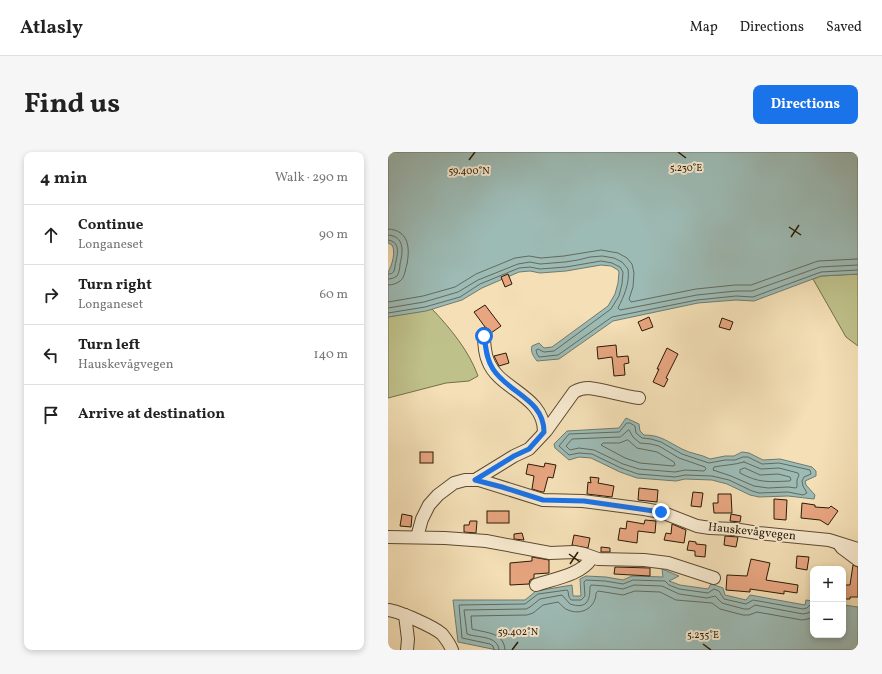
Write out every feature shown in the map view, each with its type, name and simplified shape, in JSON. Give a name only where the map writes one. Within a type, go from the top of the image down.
[{"type":"street","points":[[484,334],[488,361],[494,371],[537,409],[542,417],[544,432]]},
{"type":"street","points":[[475,480],[507,460],[529,449],[544,432],[574,392],[580,389],[588,388],[640,398]]},
{"type":"street","name":"Hauskevågvegen","points":[[417,538],[422,519],[429,505],[438,495],[454,483],[465,480],[475,480],[543,500],[584,501],[644,509],[661,512],[697,526],[734,529],[837,542],[858,549]]},
{"type":"street","points":[[388,537],[445,538],[486,541],[532,551],[550,553],[574,552],[598,559],[644,560],[668,563],[691,569],[714,578]]},
{"type":"street","points":[[837,542],[842,548],[858,560]]},
{"type":"street","points":[[536,585],[582,569],[589,563],[591,557]]},
{"type":"street","points":[[388,610],[406,616],[441,634],[452,650]]},
{"type":"street","points":[[406,616],[408,639],[407,650]]},
{"type":"green space","points":[[858,274],[858,346],[846,337],[813,279],[821,276]]},
{"type":"green space","points":[[432,309],[459,341],[470,358],[478,376],[469,381],[446,383],[388,398],[388,317]]},
{"type":"water","points":[[388,152],[858,152],[858,274],[821,276],[754,301],[736,300],[698,303],[613,321],[559,359],[537,361],[532,352],[532,346],[539,343],[544,348],[552,347],[608,306],[615,294],[618,283],[618,270],[611,266],[601,265],[566,271],[540,273],[530,271],[519,272],[482,288],[462,300],[426,311],[388,317],[388,272],[391,266],[394,251],[392,245],[388,243]]},
{"type":"water","points":[[626,418],[639,424],[640,431],[644,435],[655,436],[668,441],[685,451],[710,459],[734,456],[742,452],[749,453],[763,460],[780,459],[812,467],[816,471],[816,476],[805,481],[806,485],[815,495],[814,499],[788,496],[759,497],[750,495],[727,484],[712,480],[685,479],[676,481],[637,478],[620,472],[591,458],[579,457],[569,460],[555,448],[554,444],[567,431],[619,428]]},
{"type":"water","points":[[662,569],[679,576],[669,581],[680,585],[708,589],[711,584],[723,588],[725,595],[746,600],[750,595],[805,605],[806,600],[810,601],[810,638],[846,638],[846,605],[858,607],[858,650],[497,650],[458,642],[453,600],[525,600],[536,591],[572,585],[573,596],[581,596],[580,579],[586,576],[623,580],[632,576],[663,577]]},
{"type":"building","points":[[508,274],[512,284],[505,287],[501,277]]},
{"type":"building","points":[[485,305],[501,326],[491,333],[474,312]]},
{"type":"building","points":[[649,317],[653,327],[642,331],[638,322]]},
{"type":"building","points":[[722,318],[733,322],[730,330],[719,327]]},
{"type":"building","points":[[616,345],[617,357],[628,356],[629,363],[624,364],[625,375],[614,376],[612,357],[598,359],[597,347]]},
{"type":"building","points":[[667,348],[678,354],[666,378],[668,379],[664,387],[653,382],[659,369],[657,369]]},
{"type":"building","points":[[506,353],[509,363],[499,366],[494,356]]},
{"type":"building","points":[[420,452],[433,452],[433,463],[420,463]]},
{"type":"building","points":[[545,463],[556,465],[553,478],[548,477],[544,492],[542,492],[532,489],[534,476],[526,474],[528,464],[544,467]]},
{"type":"building","points":[[590,477],[599,478],[598,483],[614,486],[612,497],[587,494],[588,482],[591,483]]},
{"type":"building","points":[[639,488],[658,490],[657,502],[638,500]]},
{"type":"building","points":[[693,492],[703,493],[701,507],[691,506]]},
{"type":"building","points":[[718,494],[731,494],[732,513],[714,513],[713,503],[718,503]]},
{"type":"building","points":[[774,499],[787,500],[786,520],[774,519]]},
{"type":"building","points":[[802,503],[815,505],[815,507],[829,508],[831,506],[838,511],[828,525],[820,520],[801,518]]},
{"type":"building","points":[[487,511],[509,511],[509,523],[487,523]]},
{"type":"building","points":[[402,514],[412,516],[411,527],[400,526]]},
{"type":"building","points":[[731,514],[741,516],[740,522],[730,521]]},
{"type":"building","points":[[645,520],[656,521],[655,533],[638,531],[637,543],[618,540],[620,528],[626,529],[627,521],[644,524]]},
{"type":"building","points":[[470,521],[477,521],[476,533],[464,532],[464,525],[469,525]]},
{"type":"building","points":[[672,524],[686,530],[684,543],[664,540],[666,533],[671,534]]},
{"type":"building","points":[[522,533],[524,540],[514,539],[514,534]]},
{"type":"building","points":[[574,535],[590,538],[588,548],[572,545]]},
{"type":"building","points":[[725,536],[738,537],[736,547],[724,545]]},
{"type":"building","points":[[689,541],[696,542],[696,544],[706,545],[705,557],[695,556],[695,551],[687,550]]},
{"type":"building","points":[[601,547],[610,548],[610,552],[601,552]]},
{"type":"building","points":[[797,556],[809,557],[807,570],[796,568]]},
{"type":"building","points":[[532,557],[549,560],[549,573],[534,574],[534,578],[530,580],[529,584],[510,585],[510,563],[532,561]]},
{"type":"building","points":[[751,559],[770,563],[766,580],[798,585],[797,593],[784,591],[784,594],[750,589],[750,592],[726,590],[727,575],[747,576]]},
{"type":"building","points":[[853,565],[858,567],[858,597],[850,597],[850,599],[846,599],[846,585],[850,585]]},
{"type":"building","points":[[615,567],[650,568],[650,576],[614,574]]},
{"type":"route","points":[[484,336],[488,361],[494,371],[537,409],[542,417],[544,432],[529,449],[514,456],[475,480],[543,500],[584,501],[661,512]]}]
